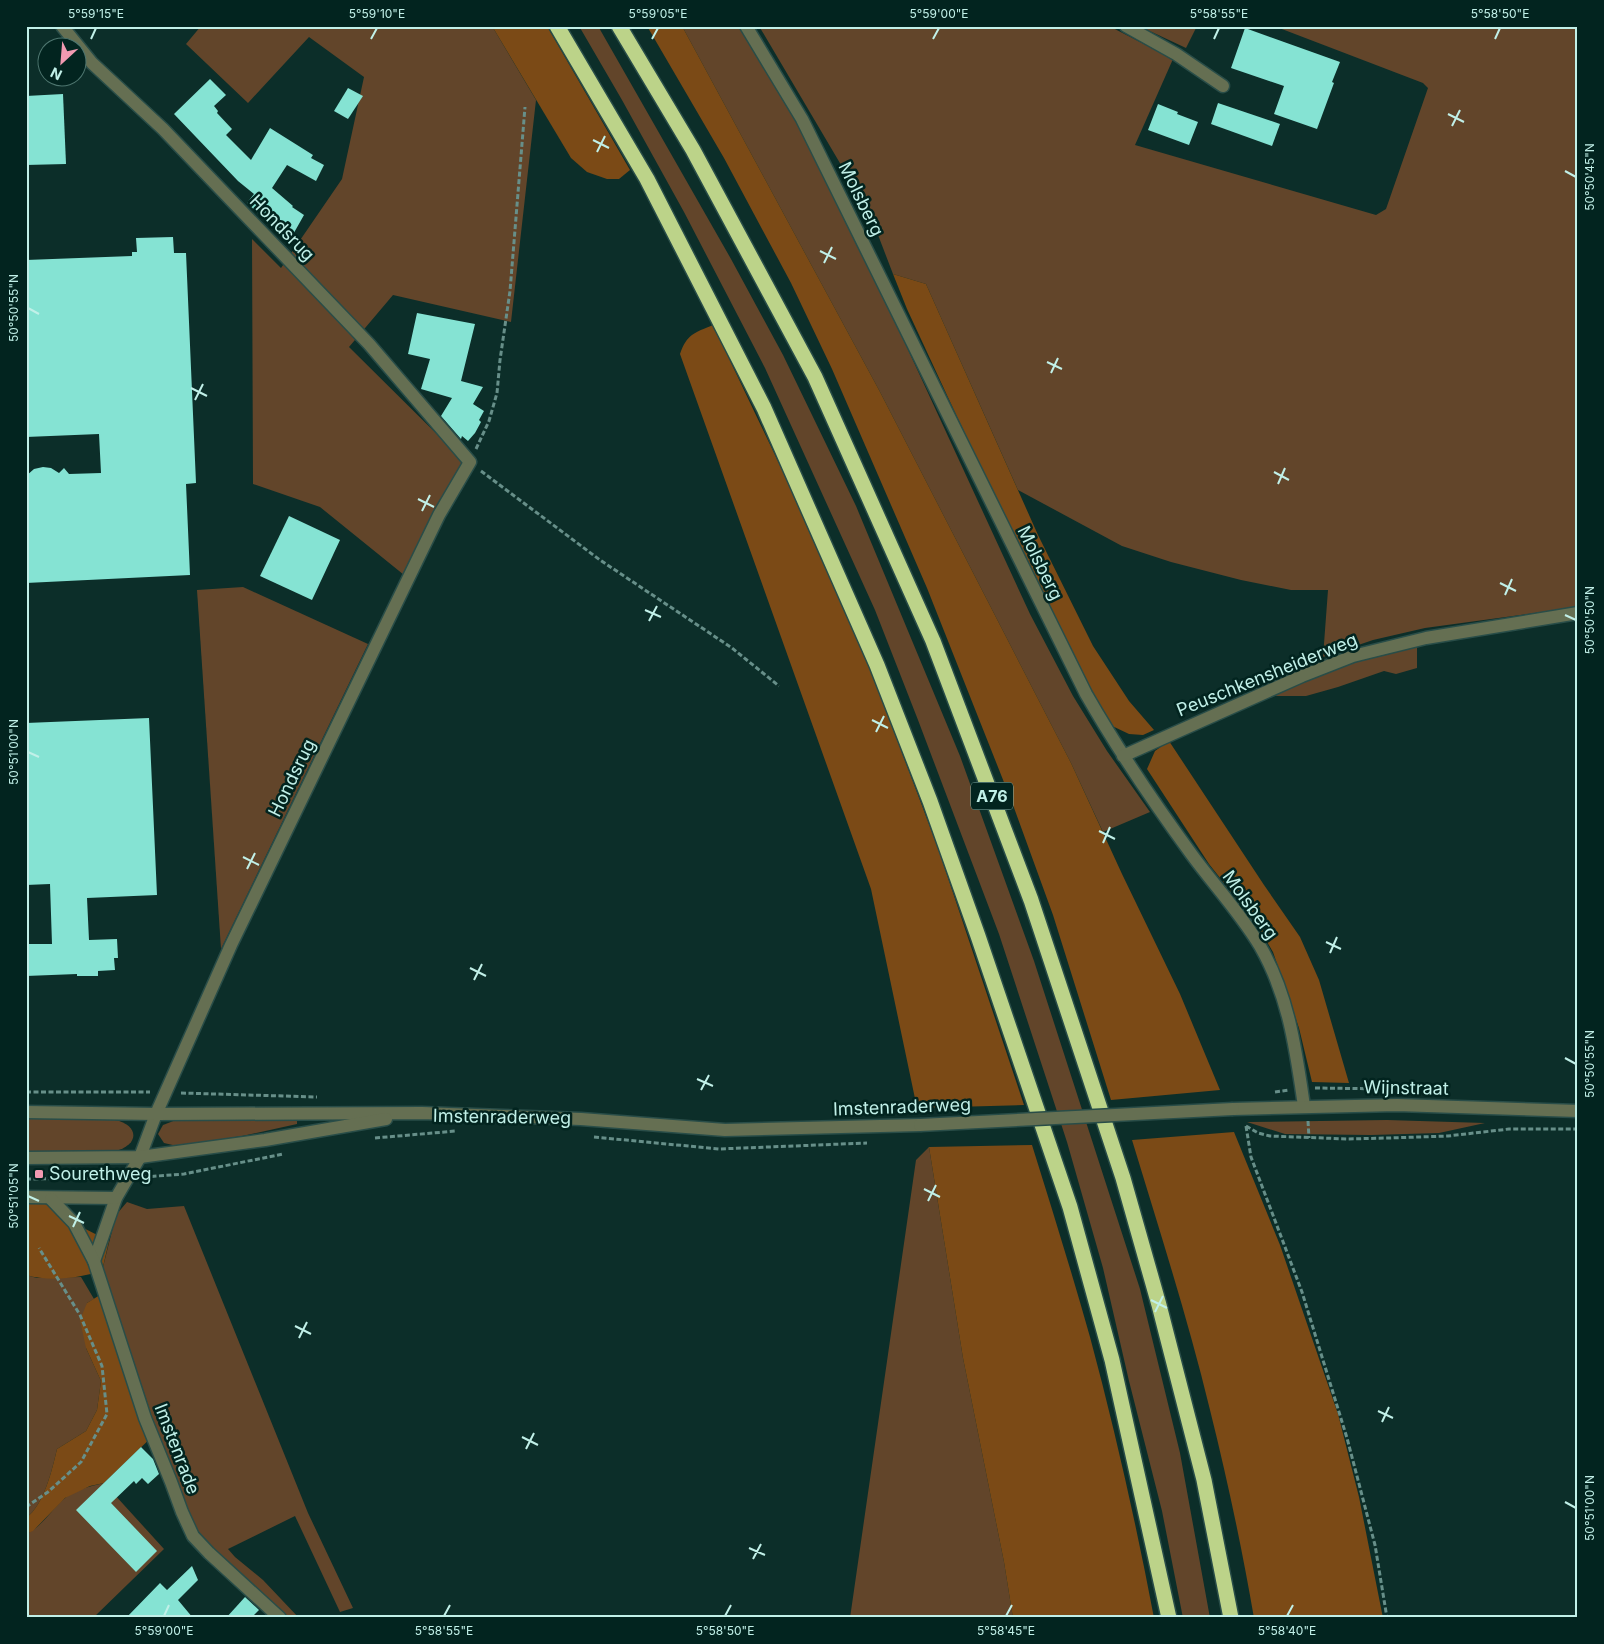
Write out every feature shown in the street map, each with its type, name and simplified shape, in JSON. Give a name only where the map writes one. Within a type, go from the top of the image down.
[{"type":"highway","points":[[557,26],[647,179],[764,408],[877,665],[930,801],[1070,1207],[1112,1360],[1169,1618]]},
{"type":"highway","name":"A76","points":[[619,26],[693,150],[815,377],[933,641],[1032,900],[1123,1178],[1204,1480],[1231,1618]]},
{"type":"street","name":"Hondsrug","points":[[62,26],[92,63],[163,129],[369,344],[470,462],[439,515],[230,945],[156,1114],[140,1157]]},
{"type":"street","name":"Molsberg","points":[[746,26],[802,119],[1086,694],[1122,756],[1170,826],[1260,947],[1280,992],[1290,1022],[1298,1055],[1304,1106]]},
{"type":"street","points":[[1126,26],[1176,54],[1223,86]]},
{"type":"street","name":"Peuschkensheiderweg","points":[[1122,756],[1295,679],[1354,656],[1426,638],[1578,614]]},
{"type":"street","name":"Wijnstraat","points":[[1233,1109],[1397,1104],[1578,1111]]},
{"type":"street","name":"Imstenraderweg","points":[[26,1112],[156,1114],[422,1113],[581,1119],[725,1130],[920,1124],[1233,1109]]},
{"type":"street","name":"Imstenraderweg","points":[[26,1158],[140,1157],[265,1140],[422,1113]]},
{"type":"street","points":[[94,1260],[116,1198],[140,1157]]},
{"type":"street","points":[[26,1198],[116,1198]]},
{"type":"street","name":"Imstenrade","points":[[51,1199],[74,1223],[94,1260],[145,1418],[193,1536],[280,1618]]},
{"type":"path","points":[[525,107],[510,291],[500,360],[498,393],[489,421],[470,462],[600,560],[732,648],[779,686]]},
{"type":"path","points":[[26,1092],[214,1094]]},
{"type":"path","points":[[1387,1618],[1375,1545],[1347,1438],[1302,1292],[1251,1157],[1246,1126],[1258,1133],[1270,1136],[1348,1139],[1448,1136],[1509,1128],[1578,1129]]},
{"type":"path","name":"Imstenraderweg","points":[[367,1139],[459,1130]]},
{"type":"path","name":"Imstenraderweg","points":[[591,1136],[719,1149],[874,1143]]},
{"type":"path","points":[[26,1179],[128,1178],[184,1174],[292,1151]]},
{"type":"path","points":[[26,1507],[48,1492],[81,1462],[106,1414],[102,1366],[80,1315],[39,1248]]},
{"type":"shaded area","points":[[201,26],[492,26],[536,100],[511,322],[393,295],[349,347],[466,463],[409,579],[320,507],[253,484],[252,239],[281,268],[342,179],[364,77],[309,37],[248,103],[186,44]]},
{"type":"shaded area","points":[[492,26],[547,26],[630,170],[619,179],[607,179],[587,172],[571,158]]},
{"type":"shaded area","points":[[579,26],[598,26],[731,259],[783,355],[856,506],[960,756],[1034,961],[1140,1289],[1180,1453],[1210,1618],[1183,1618],[1162,1511],[1103,1268],[1067,1142],[999,934],[875,610],[765,368],[684,212]]},
{"type":"shaded area","points":[[647,26],[682,26],[879,390],[1071,763],[1180,994],[1220,1090],[1111,1100],[1053,915],[1013,805],[927,588],[832,369],[791,283],[724,158]]},
{"type":"shaded area","points":[[682,26],[739,26],[788,106],[845,213],[1030,614],[1073,696],[1107,751],[1150,812],[1103,832],[1071,763],[879,390]]},
{"type":"shaded area","points":[[759,26],[1109,26],[1173,59],[1135,145],[1376,215],[1386,209],[1428,88],[1423,83],[1274,26],[1578,26],[1578,607],[1425,628],[1373,640],[1323,657],[1328,590],[1291,590],[1241,580],[1171,562],[1122,546],[1018,490],[926,284],[893,274],[870,214]]},
{"type":"shaded area","points":[[1139,26],[1197,26],[1186,48]]},
{"type":"shaded area","points":[[893,274],[926,284],[1038,535],[1093,646],[1129,701],[1154,730],[1143,735],[1129,734],[1108,724],[1081,677],[965,434],[907,309]]},
{"type":"shaded area","points":[[713,325],[828,566],[864,652],[938,848],[1024,1105],[917,1108],[871,889],[680,354],[685,342],[692,335]]},
{"type":"shaded area","points":[[243,587],[368,644],[221,949],[197,590]]},
{"type":"shaded area","points":[[1417,645],[1417,668],[1396,674],[1384,671],[1306,696],[1271,696],[1329,670]]},
{"type":"shaded area","points":[[1169,741],[1300,937],[1319,980],[1349,1083],[1312,1082],[1299,1028],[1273,952],[1255,922],[1209,864],[1147,769],[1155,751]]},
{"type":"shaded area","points":[[26,1118],[115,1120],[129,1126],[133,1135],[129,1144],[115,1151],[26,1154]]},
{"type":"shaded area","points":[[176,1120],[297,1121],[297,1124],[242,1136],[177,1146],[164,1143],[158,1134],[163,1125]]},
{"type":"shaded area","points":[[1387,1120],[1485,1123],[1439,1133],[1371,1135],[1285,1134],[1247,1122]]},
{"type":"shaded area","points":[[1234,1132],[1280,1245],[1338,1414],[1359,1497],[1383,1618],[1254,1618],[1228,1487],[1201,1376],[1173,1274],[1132,1140]]},
{"type":"shaded area","points":[[1032,1145],[1090,1337],[1125,1477],[1154,1618],[1013,1618],[1004,1562],[963,1358],[929,1147]]},
{"type":"shaded area","points":[[929,1147],[963,1358],[1004,1562],[1013,1618],[850,1618],[916,1160]]},
{"type":"shaded area","points":[[26,1191],[50,1191],[58,1215],[109,1241],[102,1271],[84,1276],[64,1278],[26,1275]]},
{"type":"shaded area","points":[[127,1202],[147,1209],[184,1206],[308,1513],[353,1608],[340,1612],[295,1516],[228,1549],[263,1580],[299,1618],[276,1618],[195,1539],[102,1271],[116,1215]]},
{"type":"shaded area","points":[[26,1275],[37,1278],[81,1277],[94,1299],[87,1303],[86,1348],[101,1381],[97,1410],[86,1431],[57,1449],[50,1477],[38,1505],[26,1518]]},
{"type":"shaded area","points":[[108,1290],[158,1431],[104,1483],[90,1486],[65,1498],[33,1531],[26,1534],[26,1518],[38,1505],[50,1477],[57,1449],[86,1431],[97,1410],[101,1381],[86,1348],[80,1320],[87,1303]]},
{"type":"shaded area","points":[[104,1483],[164,1549],[93,1618],[26,1618],[26,1534],[37,1527],[68,1496]]},
{"type":"building","points":[[1245,28],[1340,62],[1317,129],[1274,114],[1284,86],[1231,68]]},
{"type":"building","points":[[210,79],[226,95],[214,106],[218,111],[217,113],[232,129],[226,135],[251,160],[270,128],[313,155],[311,158],[324,165],[316,181],[287,165],[272,188],[292,207],[304,215],[291,238],[276,225],[273,227],[247,203],[254,194],[238,181],[174,114]]},
{"type":"building","points":[[348,88],[363,96],[348,119],[334,111]]},
{"type":"building","points":[[63,94],[66,164],[26,165],[26,96]]},
{"type":"building","points":[[1218,103],[1280,124],[1272,146],[1211,124]]},
{"type":"building","points":[[1158,104],[1198,122],[1189,145],[1148,130]]},
{"type":"building","points":[[173,237],[174,253],[186,253],[196,483],[186,484],[190,575],[26,583],[26,476],[34,469],[43,467],[51,468],[59,473],[64,468],[69,474],[101,473],[99,434],[26,437],[26,260],[132,256],[132,252],[137,252],[136,238]]},
{"type":"building","points":[[417,313],[475,324],[461,381],[483,387],[473,404],[484,411],[479,420],[481,422],[468,441],[462,436],[461,439],[441,416],[452,398],[421,389],[430,359],[408,354]]},
{"type":"building","points":[[289,516],[340,540],[312,600],[260,576]]},
{"type":"building","points":[[149,718],[157,895],[87,898],[89,940],[117,939],[118,958],[114,958],[115,970],[98,971],[98,976],[77,976],[77,974],[26,976],[26,944],[52,944],[50,884],[26,885],[26,723]]},
{"type":"building","points":[[141,1447],[153,1459],[159,1474],[148,1484],[142,1478],[136,1484],[134,1481],[111,1503],[157,1551],[136,1572],[76,1510]]},
{"type":"building","points":[[192,1566],[198,1580],[178,1600],[193,1618],[126,1618],[160,1583],[167,1590]]},
{"type":"building","points":[[245,1597],[259,1610],[251,1618],[226,1618]]},
{"type":"place","name":"Sourethweg","points":[[39,1174]]}]
